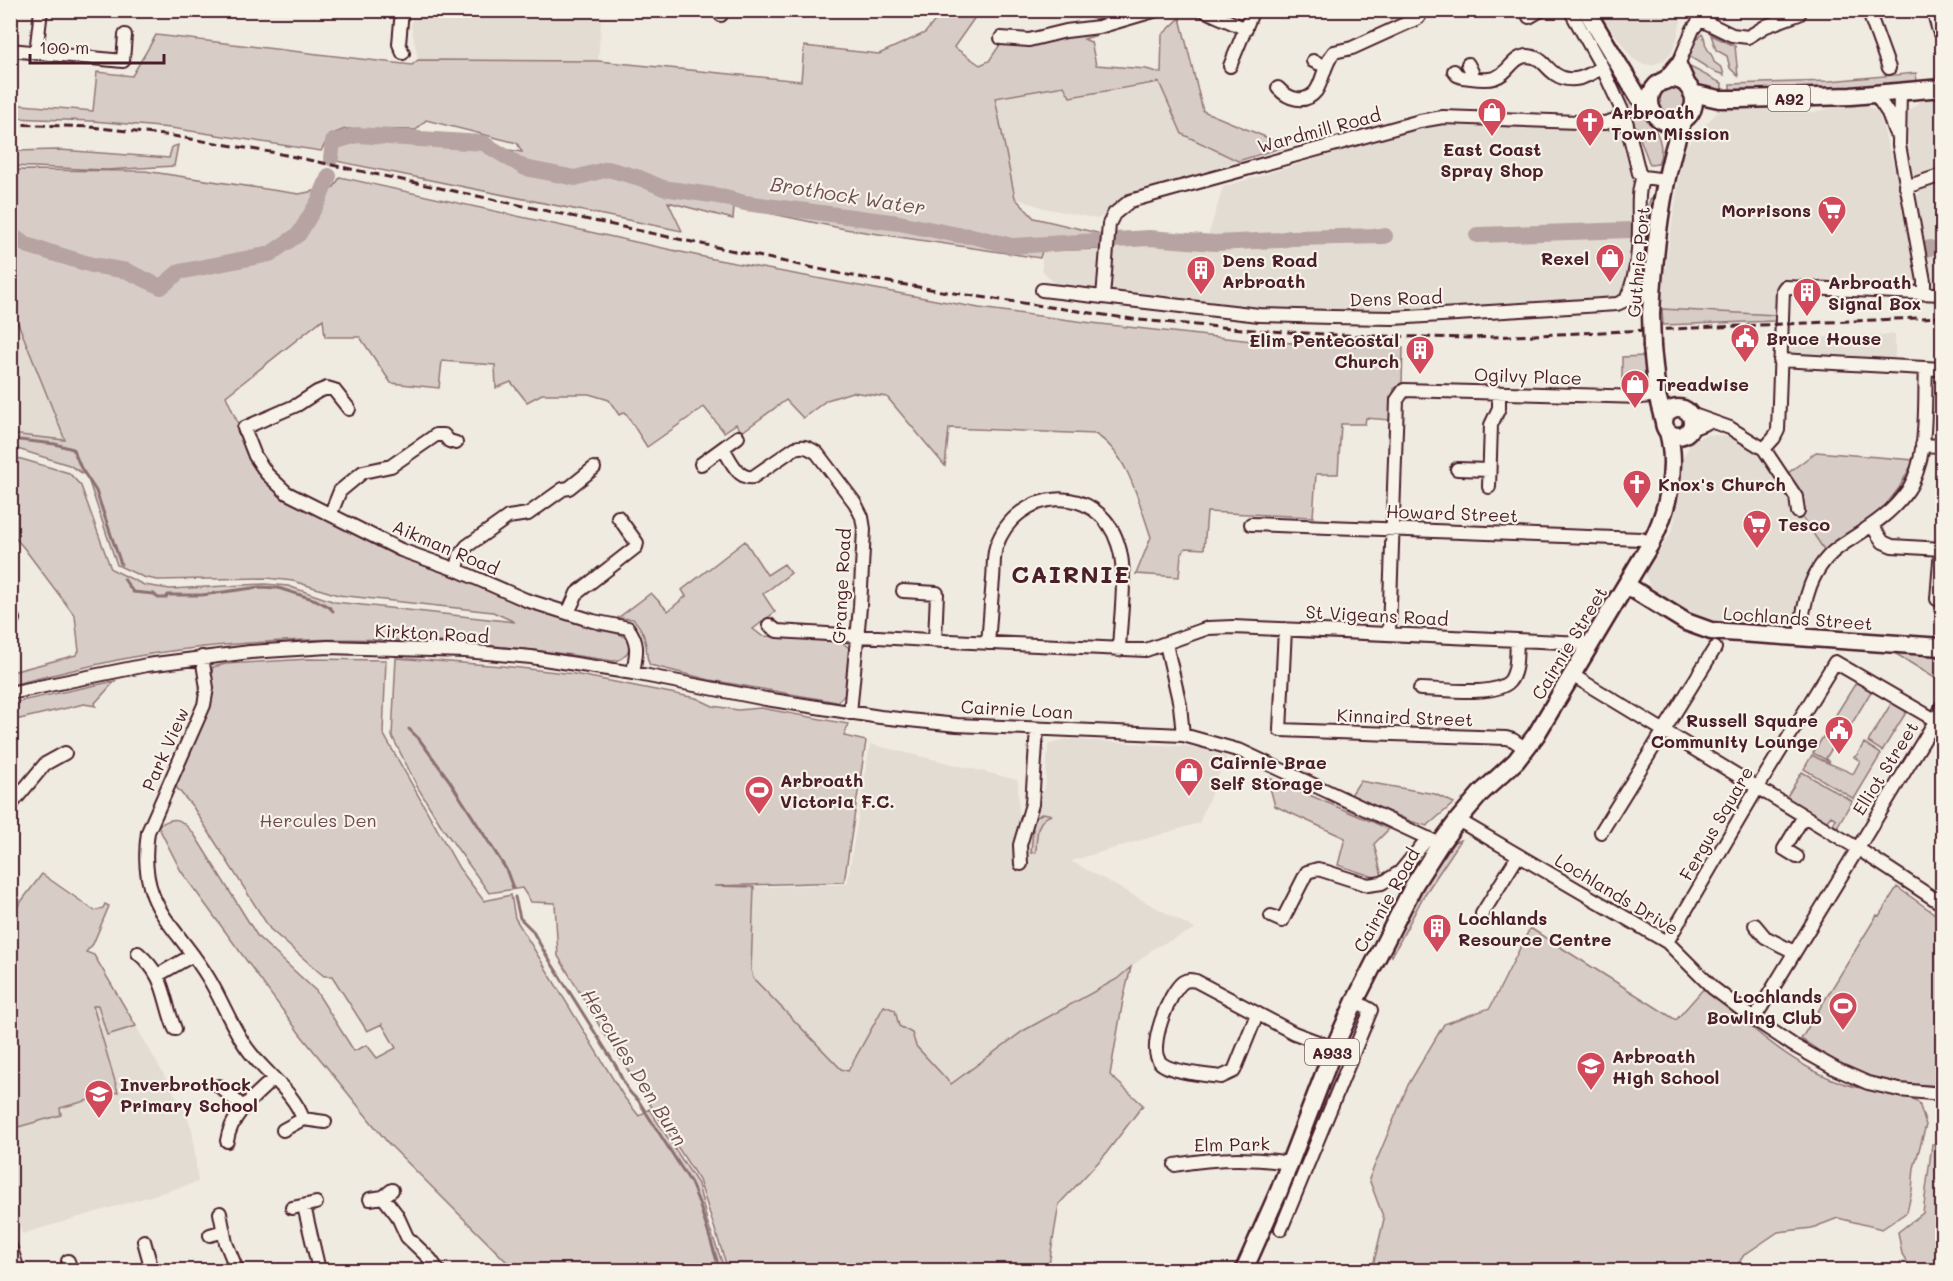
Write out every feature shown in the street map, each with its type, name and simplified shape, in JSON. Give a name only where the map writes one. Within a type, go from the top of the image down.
[{"type":"main road","points":[[1586,10],[1638,95],[1655,114]]},
{"type":"main road","points":[[1672,149],[1655,114],[1651,97],[1678,64]]},
{"type":"main road","points":[[1678,64],[1689,102]]},
{"type":"main road","name":"A92","points":[[1630,81],[1645,85],[1679,80],[1689,102]]},
{"type":"main road","name":"A92","points":[[1655,114],[1673,123],[1689,102],[1719,99],[1876,95],[1942,88]]},
{"type":"main road","name":"Guthrie Port","points":[[1666,427],[1656,387],[1651,314],[1656,250],[1672,149],[1689,102]]},
{"type":"main road","name":"Guthrie Port","points":[[1656,387],[1686,421]]},
{"type":"main road","points":[[1667,414],[1686,421],[1679,436],[1666,427],[1667,414]]},
{"type":"main road","name":"Cairnie Street","points":[[1458,820],[1481,793],[1526,749],[1651,543],[1665,508],[1672,462],[1686,421]]},
{"type":"main road","name":"Cairnie Street","points":[[1666,427],[1672,462]]},
{"type":"main road","name":"Lochlands Street","points":[[1626,585],[1686,622],[1704,630],[1942,647]]},
{"type":"main road","name":"Cairnie Road","points":[[1244,1270],[1279,1191],[1334,1047],[1355,1001],[1434,841],[1458,820]]},
{"type":"street","points":[[36,52],[41,10]]},
{"type":"street","points":[[402,10],[399,44],[403,53]]},
{"type":"street","points":[[1001,38],[1029,40],[1066,31],[1099,27],[1157,10]]},
{"type":"street","points":[[1203,10],[1246,29]]},
{"type":"street","points":[[1230,66],[1253,10]]},
{"type":"street","points":[[1278,88],[1284,95],[1299,100],[1308,96],[1316,91],[1325,66],[1334,52],[1352,48],[1418,18],[1423,10]]},
{"type":"street","points":[[1529,17],[1541,10]]},
{"type":"street","points":[[1570,10],[1602,67],[1625,117],[1637,169],[1642,177],[1667,180]]},
{"type":"street","points":[[1868,10],[1889,68]]},
{"type":"street","points":[[1933,10],[1939,31]]},
{"type":"street","points":[[1678,64],[1685,44],[1704,15],[1732,35],[1748,37],[1766,26],[1799,14]]},
{"type":"street","points":[[10,50],[123,61],[125,35]]},
{"type":"street","points":[[1454,71],[1457,75],[1493,79],[1502,74],[1513,61],[1520,57],[1530,56],[1541,59],[1555,74],[1574,80],[1602,67]]},
{"type":"street","points":[[1313,61],[1325,66]]},
{"type":"street","points":[[1468,64],[1472,78]]},
{"type":"street","points":[[1899,145],[1900,92]]},
{"type":"street","points":[[1876,95],[1888,113],[1899,145],[1924,294]]},
{"type":"street","name":"Wardmill Road","points":[[1103,297],[1108,229],[1114,214],[1130,201],[1420,121],[1443,117],[1605,123],[1625,117]]},
{"type":"street","points":[[1906,187],[1942,175]]},
{"type":"street","name":"Dens Road","points":[[1042,290],[1259,315],[1331,317],[1393,318],[1617,304],[1626,300],[1634,279],[1642,177]]},
{"type":"street","points":[[1764,449],[1778,430],[1783,290],[1785,287],[1942,294]]},
{"type":"street","points":[[1780,360],[1942,369]]},
{"type":"street","points":[[1800,638],[1804,604],[1818,570],[1829,555],[1840,546],[1892,510],[1909,489],[1920,462],[1926,368]]},
{"type":"street","name":"Ogilvy Place","points":[[1394,529],[1397,400],[1404,390],[1641,397],[1656,387]]},
{"type":"street","name":"Aikman Road","points":[[349,409],[334,390],[327,388],[297,405],[244,428],[255,456],[267,474],[287,493],[401,549],[526,600],[593,621],[628,628],[635,637],[633,672]]},
{"type":"street","points":[[1489,487],[1491,425],[1498,408],[1499,393]]},
{"type":"street","points":[[1686,421],[1709,422],[1730,429],[1757,443],[1764,449],[1796,497],[1798,512]]},
{"type":"street","points":[[331,513],[340,491],[363,472],[392,466],[436,435],[444,435],[449,441],[456,443]]},
{"type":"street","points":[[701,464],[738,437]]},
{"type":"street","points":[[1922,446],[1942,446]]},
{"type":"street","name":"Grange Road","points":[[723,448],[744,483],[795,448],[808,447],[817,453],[855,503],[862,517],[864,529],[850,713]]},
{"type":"street","points":[[457,570],[460,555],[467,546],[508,517],[528,514],[563,489],[569,488],[594,468]]},
{"type":"street","points":[[1457,469],[1489,470]]},
{"type":"street","points":[[988,643],[995,550],[1002,532],[1016,514],[1031,504],[1047,499],[1061,499],[1082,504],[1099,514],[1109,525],[1118,543],[1122,562],[1119,650]]},
{"type":"street","points":[[568,613],[577,593],[636,547],[637,543],[618,517]]},
{"type":"street","name":"Howard Street","points":[[1251,524],[1641,539],[1651,543]]},
{"type":"street","points":[[1872,526],[1883,542],[1892,546],[1942,549],[1937,599]]},
{"type":"street","points":[[1389,633],[1394,529]]},
{"type":"street","points":[[903,591],[937,593],[943,640]]},
{"type":"street","points":[[769,625],[777,631],[1119,650],[1146,650],[1166,644],[1180,705],[1183,735]]},
{"type":"street","name":"St Vigeans Road","points":[[1166,644],[1209,628],[1233,627],[1389,633],[1589,645]]},
{"type":"street","name":"Kinnaird Street","points":[[1285,629],[1280,730],[1506,738],[1526,749]]},
{"type":"street","points":[[1420,689],[1496,689],[1509,681],[1515,670],[1517,640]]},
{"type":"street","name":"Kirkton Road","points":[[10,693],[110,671],[202,657],[328,647],[413,649],[531,657],[633,672],[766,699],[850,713]]},
{"type":"street","points":[[1601,832],[1715,648]]},
{"type":"street","name":"Park View","points":[[202,657],[207,687],[204,705],[148,832],[145,855],[147,879],[163,916],[194,955],[214,986],[248,1050],[297,1105],[303,1119]]},
{"type":"street","name":"Fergus Square","points":[[1667,942],[1834,662],[1939,722]]},
{"type":"street","points":[[1572,675],[1857,848],[1942,904]]},
{"type":"street","name":"Elliot Street","points":[[1754,1019],[1857,848],[1939,722],[1942,706]]},
{"type":"street","name":"Cairnie Loan","points":[[850,713],[957,725],[1183,735],[1241,751],[1434,841]]},
{"type":"street","points":[[1021,864],[1020,845],[1032,804],[1037,729]]},
{"type":"street","points":[[10,806],[45,764],[65,753]]},
{"type":"street","points":[[1797,857],[1784,849],[1804,816]]},
{"type":"street","name":"Lochlands Drive","points":[[1458,820],[1667,942],[1713,988],[1793,1045],[1856,1079],[1899,1090],[1942,1094]]},
{"type":"street","points":[[1271,916],[1282,921],[1307,872],[1318,868],[1368,885],[1382,884],[1400,872],[1434,841]]},
{"type":"street","points":[[1482,914],[1518,856]]},
{"type":"street","points":[[1294,866],[1307,872]]},
{"type":"street","points":[[1755,925],[1765,937],[1794,952]]},
{"type":"street","points":[[138,953],[150,963],[158,975],[175,1029]]},
{"type":"street","points":[[158,975],[194,955]]},
{"type":"street","points":[[1257,1014],[1234,1071],[1228,1075],[1221,1077],[1166,1067],[1158,1060],[1155,1049],[1164,1011],[1181,984],[1188,980],[1196,981],[1294,1033],[1334,1047]]},
{"type":"street","points":[[1281,1230],[1336,1090],[1371,1010],[1355,1001]]},
{"type":"street","points":[[227,1141],[231,1126],[243,1107],[273,1079]]},
{"type":"street","points":[[219,1086],[243,1107]]},
{"type":"street","points":[[282,1130],[303,1119],[325,1122]]},
{"type":"street","name":"Elm Park","points":[[1174,1165],[1198,1161],[1256,1159],[1289,1163]]},
{"type":"street","points":[[1279,1191],[1294,1198]]},
{"type":"street","points":[[370,1199],[387,1193],[407,1237],[438,1270]]},
{"type":"street","points":[[304,1206],[319,1270]]},
{"type":"street","points":[[220,1213],[237,1270]]},
{"type":"street","points":[[210,1235],[224,1231]]},
{"type":"street","points":[[144,1242],[152,1270]]},
{"type":"street","points":[[11,1250],[18,1270]]},
{"type":"shaded area","points":[[413,11],[602,11],[598,61],[418,60],[411,25]]},
{"type":"shaded area","points":[[1598,11],[1662,11],[1662,13],[1682,16],[1671,53],[1663,61],[1652,65],[1642,64],[1633,59]]},
{"type":"shaded area","points":[[1160,82],[1182,134],[1238,161],[1141,192],[1098,219],[1044,208],[1015,198],[995,98],[1065,86],[1070,97]]},
{"type":"shaded area","points":[[1942,97],[1942,311],[1934,312],[1926,256],[1933,255],[1932,243],[1922,242],[1916,198],[1922,189],[1920,178],[1911,169],[1906,112],[1924,99]]},
{"type":"shaded area","points":[[1850,104],[1866,105],[1879,113],[1907,212],[1919,276],[1917,286],[1910,292],[1778,283],[1776,315],[1662,309],[1663,283],[1682,158],[1688,144],[1717,112],[1730,107],[1814,112]]},
{"type":"shaded area","points":[[1443,124],[1624,129],[1636,191],[1634,265],[1625,296],[1617,301],[1384,313],[1285,311],[1057,287],[1042,270],[1042,251],[1157,243],[1205,246],[1223,187],[1410,130]]},
{"type":"shaded area","points":[[18,323],[65,440],[11,434],[11,326]]},
{"type":"shaded area","points":[[1895,334],[1895,364],[1790,357],[1791,339]]},
{"type":"shaded area","points":[[1707,434],[1732,437],[1774,467],[1791,495],[1792,516],[1802,517],[1825,551],[1810,570],[1802,587],[1794,621],[1787,626],[1717,621],[1687,611],[1652,591],[1645,574],[1673,529],[1680,463],[1692,441]]},
{"type":"shaded area","points":[[1065,739],[1197,747],[1226,757],[1199,823],[1071,861],[1195,929],[1154,948],[1117,979],[1023,1031],[951,1084],[916,1046],[912,1033],[899,1026],[848,1071],[841,1069],[753,978],[751,970],[754,887],[847,884],[870,744],[1018,780],[1019,818],[1045,789],[1048,745]]},
{"type":"shaded area","name":"Inverbrothock Primary School","points":[[97,1005],[107,1035],[136,1026],[184,1110],[192,1129],[198,1182],[22,1234],[11,1200],[11,1030]]},
{"type":"green space","points":[[980,10],[954,47],[980,65],[989,61],[1001,43],[1017,46],[1104,33],[1084,39],[1091,42],[1096,65],[1146,69],[1161,73],[1162,35],[1180,18],[1203,111],[1287,146],[1238,161],[1182,134],[1159,82],[1070,97],[1064,86],[995,98],[1015,198],[1034,218],[1098,233],[1098,249],[1042,251],[1040,258],[845,229],[734,206],[733,219],[668,202],[682,231],[336,161],[338,145],[359,139],[482,146],[522,152],[517,143],[426,120],[416,130],[345,129],[330,135],[321,151],[171,128],[93,121],[11,118],[11,104],[93,111],[97,72],[132,76],[156,35],[412,65],[418,60],[598,61],[801,81],[804,46],[879,54],[925,33],[943,11]]},
{"type":"green space","points":[[1574,11],[1579,11],[1617,83],[1656,130],[1661,153],[1658,164],[1650,165],[1633,120]]},
{"type":"green space","points":[[1702,34],[1714,62],[1722,68],[1724,75],[1690,57],[1693,44]]},
{"type":"green space","points":[[1711,35],[1735,46],[1738,76],[1730,68],[1727,56],[1716,50]]},
{"type":"green space","points":[[1684,65],[1722,83],[1722,91],[1697,86],[1693,83]]},
{"type":"green space","points":[[1916,73],[1917,83],[1730,93],[1730,84],[1830,81]]},
{"type":"green space","points":[[1672,86],[1683,90],[1687,101],[1683,112],[1672,116],[1661,112],[1657,101],[1661,90]]},
{"type":"green space","points":[[178,145],[174,166],[106,170],[11,166],[11,151],[60,150],[169,158],[172,147]]},
{"type":"green space","points":[[11,170],[145,171],[299,194],[334,187],[340,177],[713,259],[979,308],[1252,341],[1403,348],[1402,383],[1394,389],[1390,420],[1366,418],[1365,424],[1341,424],[1338,474],[1316,474],[1313,517],[1207,512],[1204,549],[1186,548],[1181,554],[1179,577],[1136,574],[1151,537],[1137,494],[1124,466],[1116,453],[1095,434],[949,428],[945,466],[887,397],[852,392],[827,400],[803,418],[786,400],[742,432],[736,424],[724,432],[704,407],[647,447],[625,412],[619,415],[609,400],[589,394],[542,394],[527,402],[511,382],[496,388],[495,365],[442,361],[439,388],[391,383],[360,337],[325,337],[323,319],[226,396],[251,453],[276,487],[535,607],[576,622],[598,626],[598,630],[623,636],[629,644],[628,652],[622,658],[613,661],[442,642],[328,640],[271,642],[214,646],[138,656],[11,685],[12,672],[76,655],[79,651],[75,616],[11,533],[11,456],[69,473],[81,486],[111,569],[144,585],[170,589],[265,584],[288,586],[335,602],[515,622],[493,612],[338,595],[293,581],[267,578],[157,580],[143,577],[117,565],[87,476],[69,465],[11,447],[11,434],[65,440],[18,323],[11,326]]},
{"type":"green space","points":[[1653,198],[1643,312],[1634,312],[1647,210]]},
{"type":"green space","points":[[1662,309],[1776,315],[1775,321],[1663,325]]},
{"type":"green space","points":[[1645,356],[1648,380],[1646,388],[1640,392],[1622,391],[1622,357]]},
{"type":"green space","points":[[1816,452],[1914,460],[1899,488],[1886,505],[1868,520],[1843,535],[1825,551],[1802,517],[1801,491],[1788,473]]},
{"type":"green space","points":[[745,541],[767,575],[784,564],[791,573],[763,594],[775,612],[753,629],[762,636],[839,640],[849,648],[845,695],[837,702],[710,680],[650,665],[639,626],[633,619],[618,618],[651,593],[668,611],[686,596],[682,590]]},
{"type":"green space","points":[[1893,652],[1936,656],[1942,665],[1941,682]]},
{"type":"green space","points":[[396,658],[574,674],[696,698],[713,706],[738,710],[761,708],[848,724],[844,736],[866,741],[844,882],[714,886],[754,887],[751,970],[753,978],[841,1069],[848,1071],[884,1006],[895,1010],[899,1026],[912,1033],[916,1046],[951,1084],[1023,1031],[1117,979],[1131,967],[1110,1075],[1143,1105],[1104,1156],[1059,1204],[1049,1264],[1033,1270],[728,1270],[699,1180],[602,1030],[558,956],[555,903],[531,902],[522,888],[489,893],[442,827],[418,788],[392,736]]},
{"type":"green space","name":"Hercules Den","points":[[308,659],[386,660],[383,733],[459,868],[484,901],[511,895],[515,918],[624,1097],[639,1116],[649,1109],[698,1184],[707,1221],[725,1270],[515,1270],[388,1143],[300,1034],[181,871],[158,826],[174,819],[182,822],[194,834],[258,937],[316,991],[354,1051],[367,1045],[377,1058],[396,1048],[382,1024],[367,1031],[332,976],[324,976],[270,929],[193,807],[176,787],[211,701],[213,667],[226,664]]},
{"type":"green space","points":[[115,681],[95,703],[96,706],[84,704],[11,721],[11,703]]},
{"type":"green space","points":[[1857,681],[1872,690],[1848,730],[1832,721]]},
{"type":"green space","points":[[1892,702],[1907,711],[1882,751],[1868,742]]},
{"type":"green space","points":[[1831,724],[1848,734],[1845,739],[1842,738],[1837,747],[1834,745],[1826,758],[1830,762],[1813,753]]},
{"type":"green space","points":[[1864,743],[1881,754],[1854,799],[1804,769],[1812,755],[1853,774],[1860,761],[1854,757]]},
{"type":"green space","points":[[1802,772],[1852,801],[1837,827],[1833,824],[1836,819],[1831,816],[1826,822],[1786,798]]},
{"type":"green space","points":[[1267,777],[1389,829],[1374,844],[1383,880],[1338,865],[1345,838],[1275,806]]},
{"type":"green space","points":[[1360,781],[1435,794],[1454,803],[1427,826],[1351,795]]},
{"type":"green space","points":[[1043,813],[1052,815],[1042,820],[1037,835],[1036,852],[1031,853],[1033,829],[1031,828],[1035,818]]},
{"type":"green space","points":[[1461,840],[1423,897],[1392,956],[1390,952],[1428,879],[1454,842]]},
{"type":"green space","points":[[42,874],[95,911],[103,908],[105,904],[109,906],[93,944],[86,952],[94,955],[136,1026],[107,1035],[98,1005],[93,1006],[118,1092],[60,1108],[61,1115],[11,1129],[11,915]]},
{"type":"green space","points":[[1897,887],[1942,919],[1942,1086],[1889,1082],[1858,1074],[1801,1039],[1877,915],[1879,916]]},
{"type":"green space","name":"Arbroath High School","points":[[1530,928],[1676,1020],[1705,987],[1772,1044],[1809,1068],[1849,1085],[1912,1098],[1919,1103],[1926,1125],[1914,1168],[1907,1212],[1882,1229],[1838,1218],[1812,1228],[1778,1232],[1744,1255],[1734,1270],[1372,1270],[1384,1219],[1369,1179],[1408,1085],[1444,1024],[1490,1008]]},
{"type":"green space","points":[[1939,1132],[1942,1133],[1942,1270],[1912,1270],[1902,1254],[1898,1232],[1923,1213],[1932,1144],[1935,1144]]},
{"type":"waterway","name":"Brothock Water","points":[[331,158],[333,142],[357,135],[483,143],[525,168],[575,178],[608,169],[640,178],[663,188],[718,196],[745,203],[899,223],[972,236],[1012,246],[1149,238],[1215,243],[1291,238],[1385,236]]},
{"type":"waterway","name":"Brothock Water","points":[[10,234],[26,245],[92,265],[127,271],[161,287],[179,272],[270,254],[299,234],[318,202],[329,176]]},
{"type":"waterway","name":"Brothock Water","points":[[1477,235],[1632,230]]},
{"type":"waterway","name":"Brothock Water","points":[[1926,249],[1930,248]]},
{"type":"waterway","name":"Hercules Den Burn","points":[[10,439],[55,444],[73,449],[81,468],[96,491],[121,564]]},
{"type":"waterway","name":"Hercules Den Burn","points":[[124,579],[133,592],[154,594],[158,598],[166,598],[168,595],[202,595],[260,587],[278,588],[316,600],[333,611]]},
{"type":"waterway","name":"Hercules Den Burn","points":[[409,729],[449,780],[506,869],[513,888]]},
{"type":"waterway","name":"Hercules Den Burn","points":[[515,897],[520,918],[532,930],[628,1089],[638,1100],[691,1183],[717,1261]]},
{"type":"railway","points":[[10,124],[90,127],[173,136],[276,153],[842,274],[1139,320],[1338,335],[1468,338],[1942,317]]},
{"type":"place","name":"East Coast Spray Shop","points":[[1492,138]]},
{"type":"place","name":"Arbroath Town Mission","points":[[1590,148]]},
{"type":"place","name":"Morrisons","points":[[1832,236]]},
{"type":"place","name":"Rexel","points":[[1610,284]]},
{"type":"place","name":"Dens Road Arbroath","points":[[1201,296]]},
{"type":"place","name":"Arbroath Signal Box","points":[[1807,318]]},
{"type":"place","name":"Bruce House","points":[[1745,364]]},
{"type":"place","name":"Elim Pentecostal Church","points":[[1420,376]]},
{"type":"place","name":"Treadwise","points":[[1635,410]]},
{"type":"place","name":"Knox's Church","points":[[1637,510]]},
{"type":"place","name":"Tesco","points":[[1757,550]]},
{"type":"place","name":"Russell Square Community Lounge","points":[[1839,756]]},
{"type":"place","name":"Cairnie Brae Self Storage","points":[[1189,798]]},
{"type":"place","name":"Arbroath Victoria F.C.","points":[[759,816]]},
{"type":"place","name":"Lochlands Resource Centre","points":[[1437,954]]},
{"type":"place","name":"Lochlands Bowling Club","points":[[1843,1032]]},
{"type":"place","name":"Arbroath High School","points":[[1591,1092]]},
{"type":"place","name":"Inverbrothock Primary School","points":[[99,1120]]},
{"type":"district","name":"CAIRNIE","points":[[1071,573]]}]
